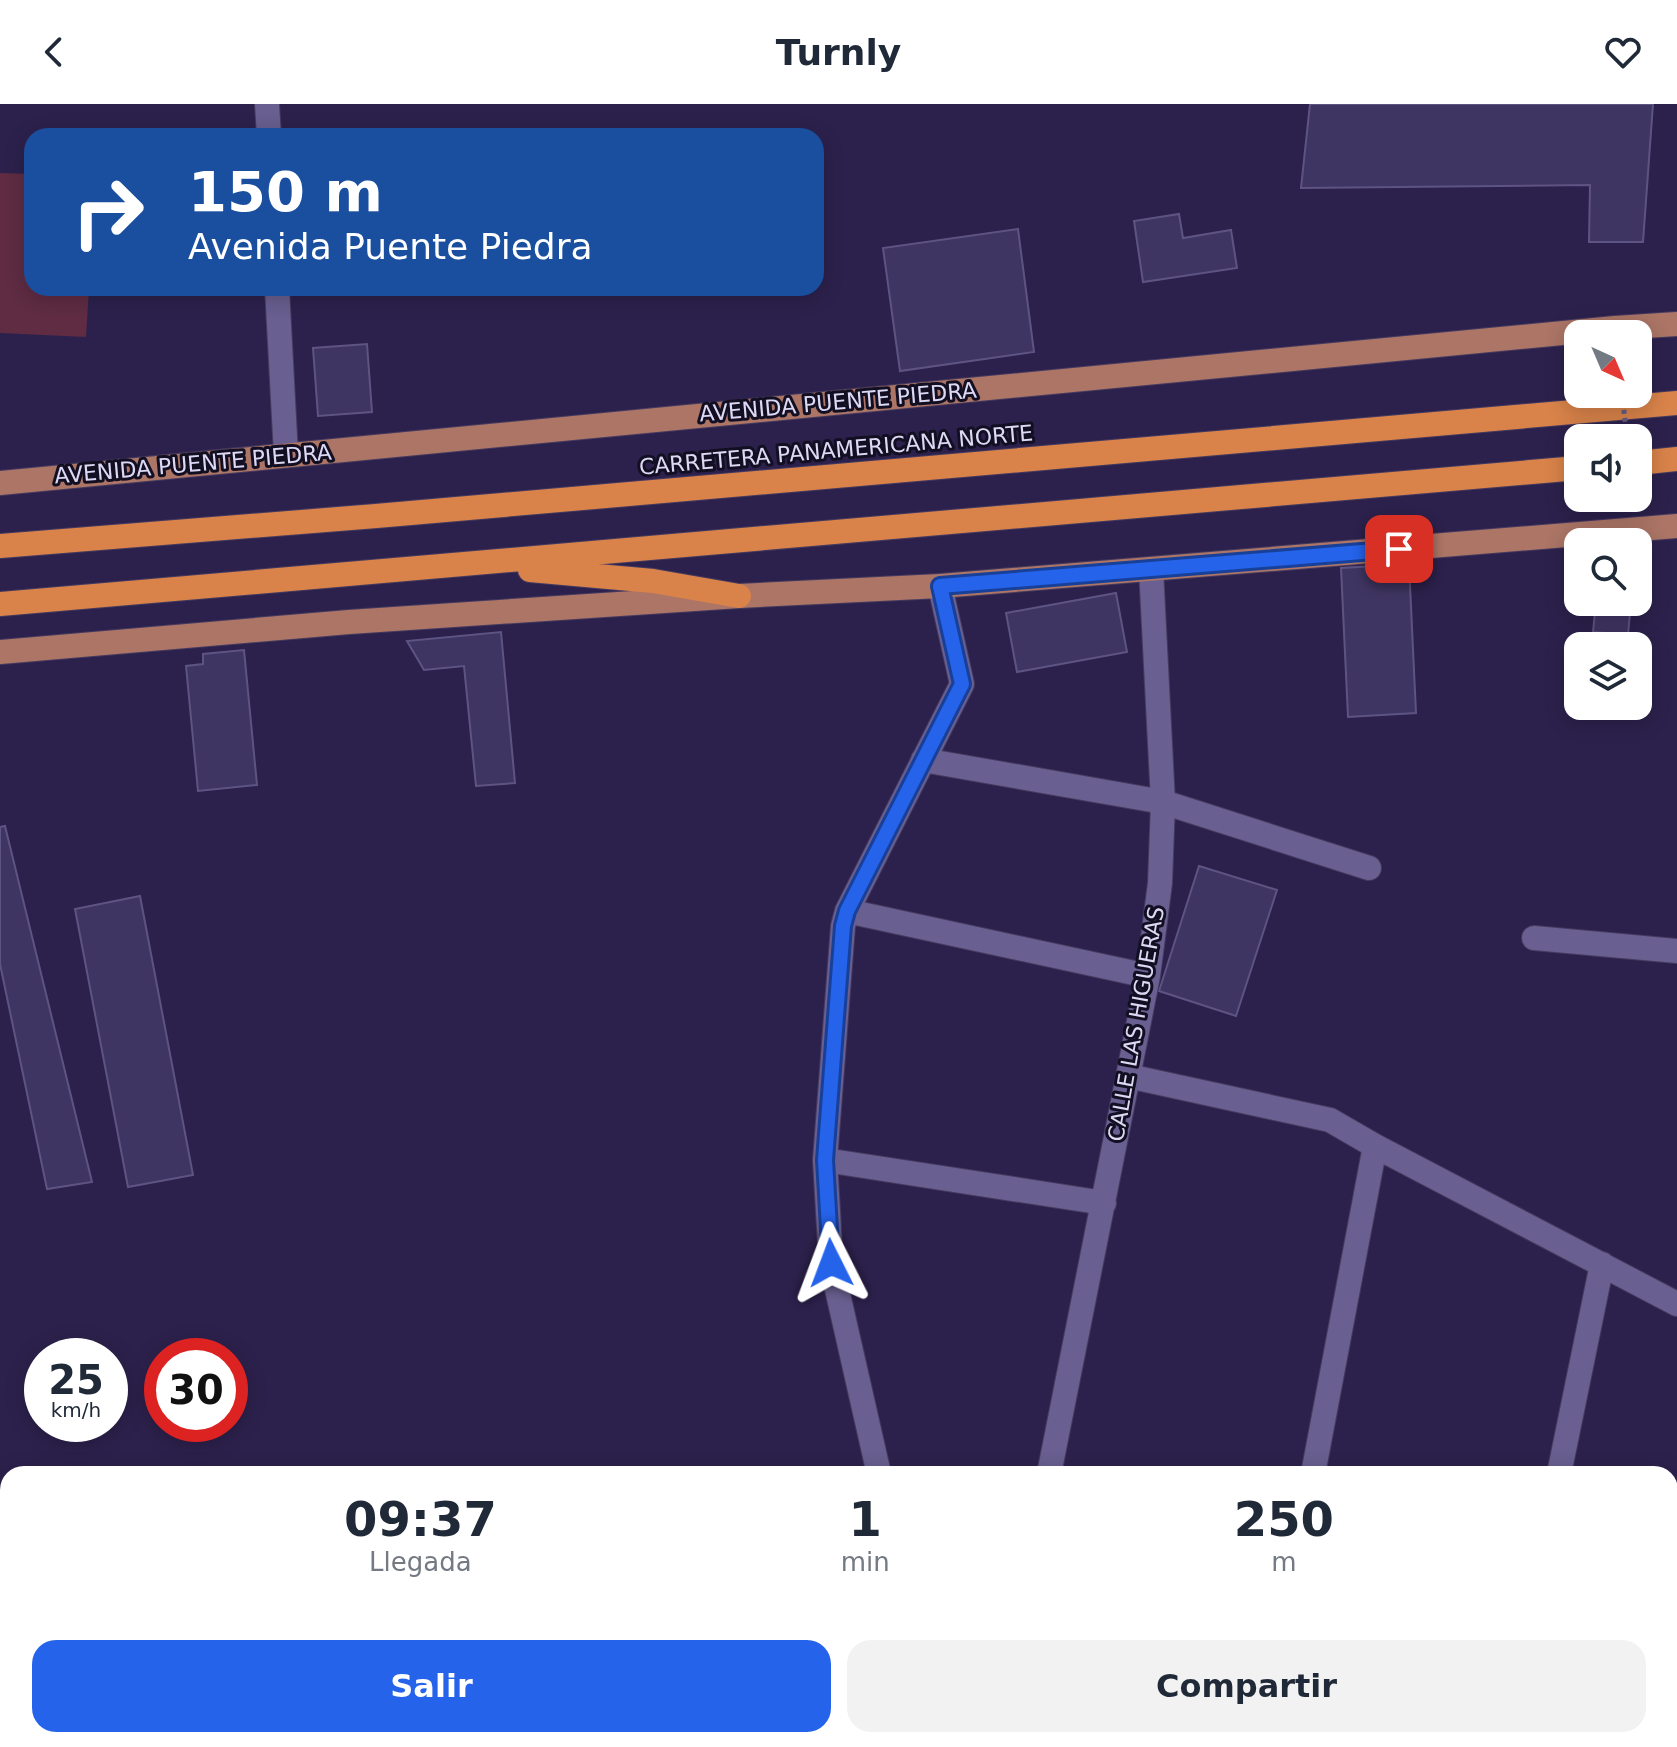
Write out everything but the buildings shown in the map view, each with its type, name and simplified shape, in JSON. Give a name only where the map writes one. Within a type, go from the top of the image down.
[{"type":"highway","name":"CARRETERA PANAMERICANA NORTE","points":[[0,546],[1677,403]]},
{"type":"highway","points":[[1652,462],[1677,459]]},
{"type":"highway","points":[[0,604],[1564,469]]},
{"type":"highway","points":[[464,565],[653,581],[739,596]]},
{"type":"main road","name":"AVENIDA PUENTE PIEDRA","points":[[0,483],[1677,324]]},
{"type":"main road","points":[[0,652],[349,622],[940,586],[1677,526]]},
{"type":"street","points":[[267,104],[268,128]]},
{"type":"street","points":[[277,296],[286,455]]},
{"type":"street","name":"CALLE LAS HIGUERAS","points":[[1051,1466],[1148,976],[1160,883],[1163,802],[1151,569]]},
{"type":"street","points":[[877,1466],[831,1263],[825,1160],[843,926],[847,911],[962,684],[940,586]]},
{"type":"street","points":[[923,760],[1163,802],[1369,868]]},
{"type":"street","points":[[847,911],[1148,976]]},
{"type":"street","points":[[1534,938],[1677,951]]},
{"type":"street","points":[[1128,1076],[1330,1120],[1677,1304]]},
{"type":"street","points":[[1315,1466],[1375,1146]]},
{"type":"street","points":[[825,1160],[1104,1203]]},
{"type":"street","points":[[1561,1466],[1602,1264]]},
{"type":"shaded area","points":[[0,173],[24,174],[24,296],[89,296],[86,337],[0,333]]},
{"type":"route","points":[[831,1263],[825,1160],[843,926],[847,911],[962,684],[940,586],[1399,549]]}]
